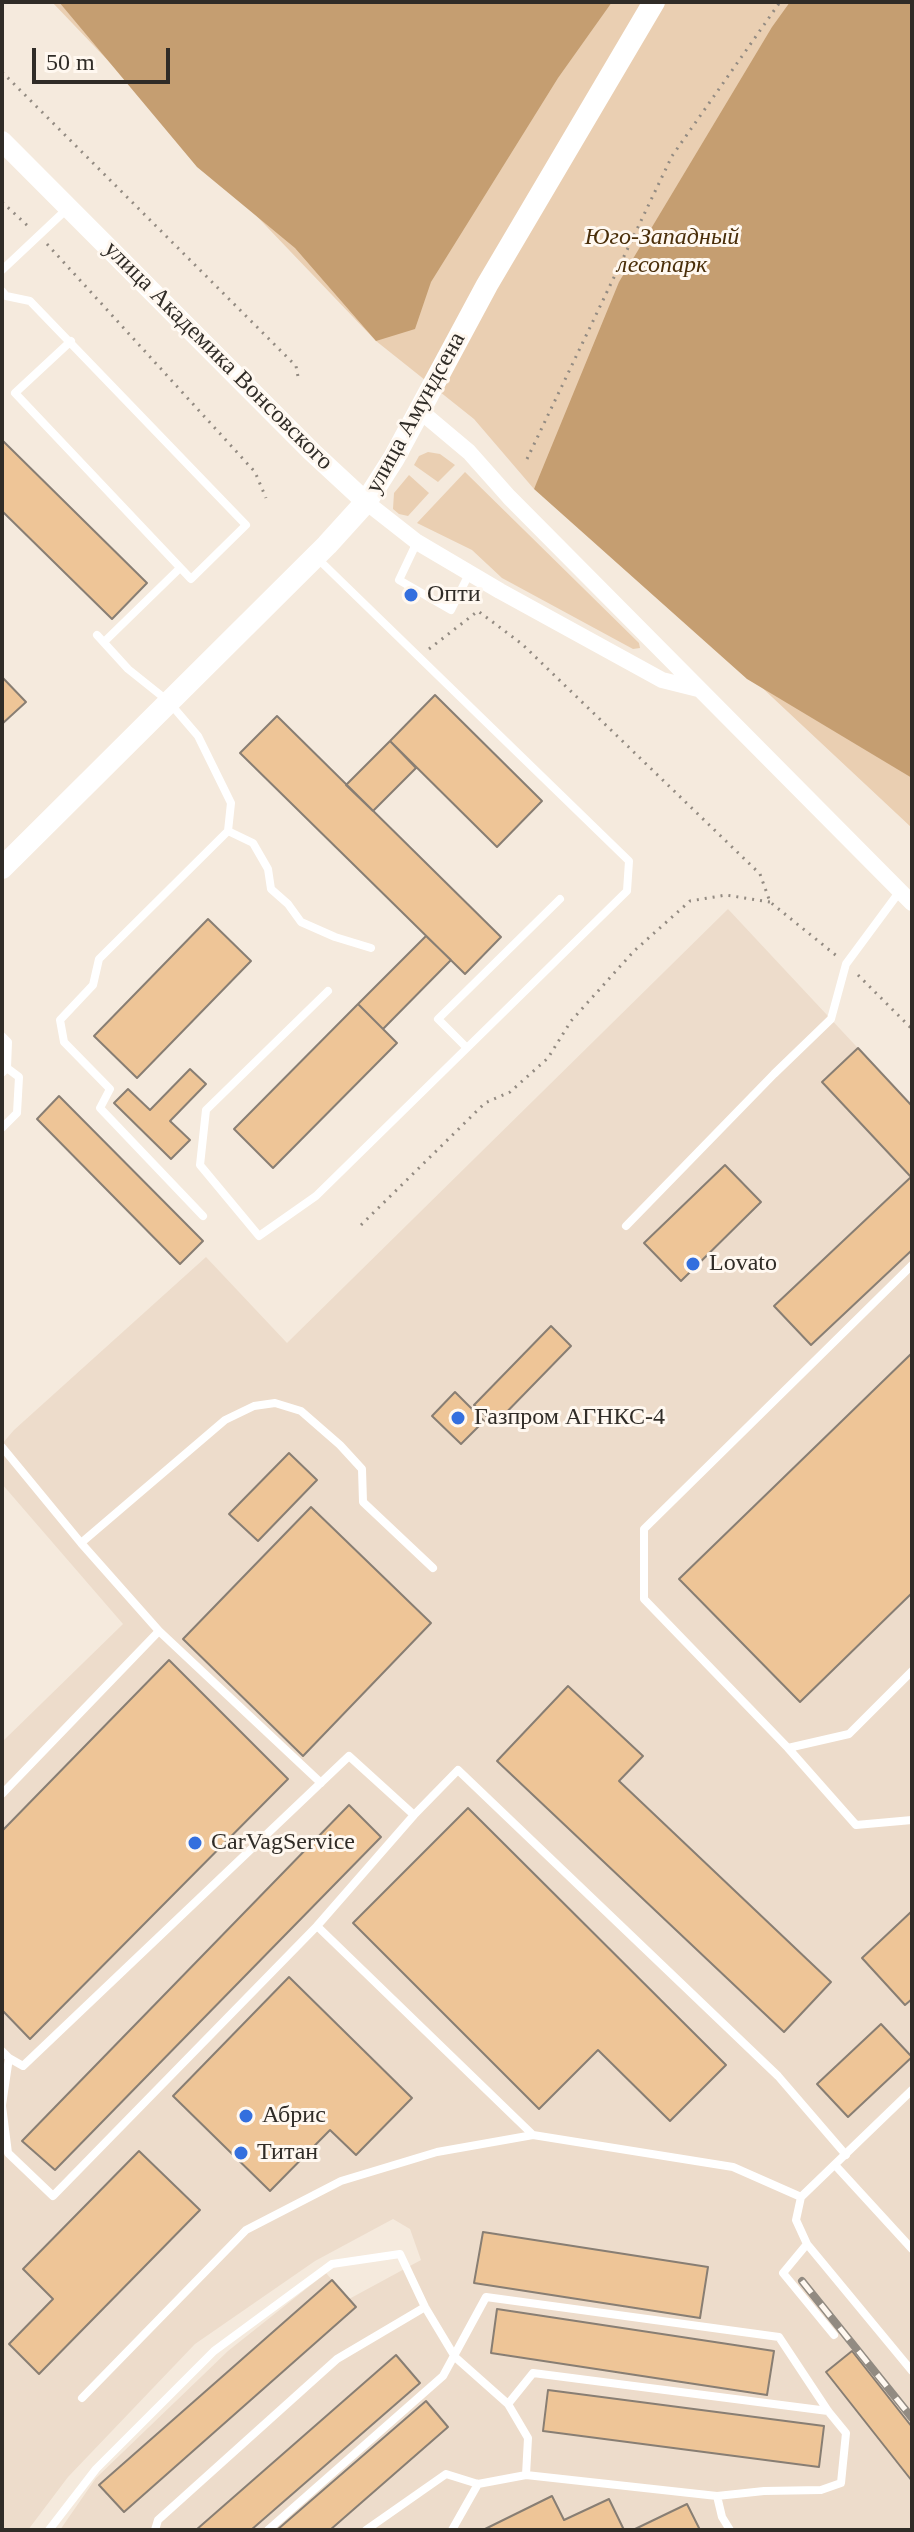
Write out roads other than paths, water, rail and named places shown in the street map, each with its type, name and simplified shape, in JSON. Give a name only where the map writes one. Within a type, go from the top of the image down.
[{"type":"main road","name":"улица Амундсена","points":[[2,868],[366,502],[394,458],[536,200],[654,2]]},
{"type":"street","name":"улица Академика Вонсовского","points":[[2,141],[312,452],[366,502],[417,542],[469,574],[662,680],[700,689]]},
{"type":"street","points":[[419,410],[469,452],[509,497],[906,897]]},
{"type":"lane","points":[[2,270],[68,208]]},
{"type":"lane","points":[[2,291],[6,296],[30,301],[71,341],[246,525],[191,579],[15,393],[71,341]]},
{"type":"lane","points":[[417,542],[399,580],[451,610],[469,574]]},
{"type":"lane","points":[[315,556],[629,861],[627,891],[316,1196],[259,1236],[200,1165],[206,1110],[328,991]]},
{"type":"lane","points":[[104,642],[180,568]]},
{"type":"lane","points":[[97,635],[128,669],[168,701],[198,736],[231,803],[228,831],[99,959],[93,985],[60,1020],[64,1042],[110,1089],[100,1108],[203,1216]]},
{"type":"lane","points":[[228,831],[253,843],[268,869],[271,889],[288,904],[301,922],[371,948]]},
{"type":"lane","points":[[626,1226],[831,1019],[846,964],[906,897]]},
{"type":"lane","points":[[467,1048],[438,1019],[560,899]]},
{"type":"lane","points":[[2,1036],[8,1042],[4,1070],[19,1077],[17,1113],[2,1128]]},
{"type":"lane","points":[[912,1265],[644,1529],[644,1599],[788,1748],[856,1825],[912,1820]]},
{"type":"lane","points":[[81,1543],[225,1420],[254,1406],[275,1403],[301,1411],[340,1445],[362,1469],[363,1502],[433,1568]]},
{"type":"lane","points":[[2,1447],[159,1631],[321,1783]]},
{"type":"lane","points":[[2,1794],[159,1631]]},
{"type":"lane","points":[[788,1748],[849,1734],[912,1671]]},
{"type":"lane","points":[[2,2051],[23,2066],[349,1756],[414,1815]]},
{"type":"lane","points":[[9,2058],[2,2106],[8,2153],[53,2196],[317,1926],[414,1815],[458,1770],[778,2076],[846,2155]]},
{"type":"lane","points":[[317,1926],[533,2135]]},
{"type":"lane","points":[[912,2090],[801,2197],[796,2220],[807,2244],[912,2371]]},
{"type":"lane","points":[[82,2398],[246,2230],[341,2181],[437,2152],[533,2135],[733,2167],[801,2197]]},
{"type":"lane","points":[[835,2165],[912,2249]]},
{"type":"lane","points":[[807,2244],[783,2273],[834,2335]]},
{"type":"lane","points":[[49,2530],[96,2469],[214,2351],[332,2264],[400,2254],[425,2307],[455,2357],[508,2404],[528,2438],[526,2475]]},
{"type":"lane","points":[[268,2530],[443,2376],[486,2297],[779,2337],[846,2433],[841,2483],[821,2490],[717,2496],[526,2475],[478,2484],[446,2474],[366,2530]]},
{"type":"lane","points":[[155,2530],[158,2520],[337,2359],[425,2307]]},
{"type":"lane","points":[[508,2404],[533,2373],[828,2411]]},
{"type":"lane","points":[[452,2530],[478,2484]]},
{"type":"lane","points":[[717,2496],[722,2517],[730,2530]]},
{"type":"railway","points":[[802,2281],[912,2418]]},
{"type":"place","name":"Опти","points":[[411,595]]},
{"type":"place","name":"Lovato","points":[[693,1264]]},
{"type":"place","name":"Газпром АГНКС-4","points":[[458,1418]]},
{"type":"place","name":"CarVagService","points":[[195,1843]]},
{"type":"place","name":"Абрис","points":[[246,2116]]},
{"type":"place","name":"Титан","points":[[241,2153]]},
{"type":"park label","name":"Юго-Западный лесопарк","points":[[662,252]]}]
